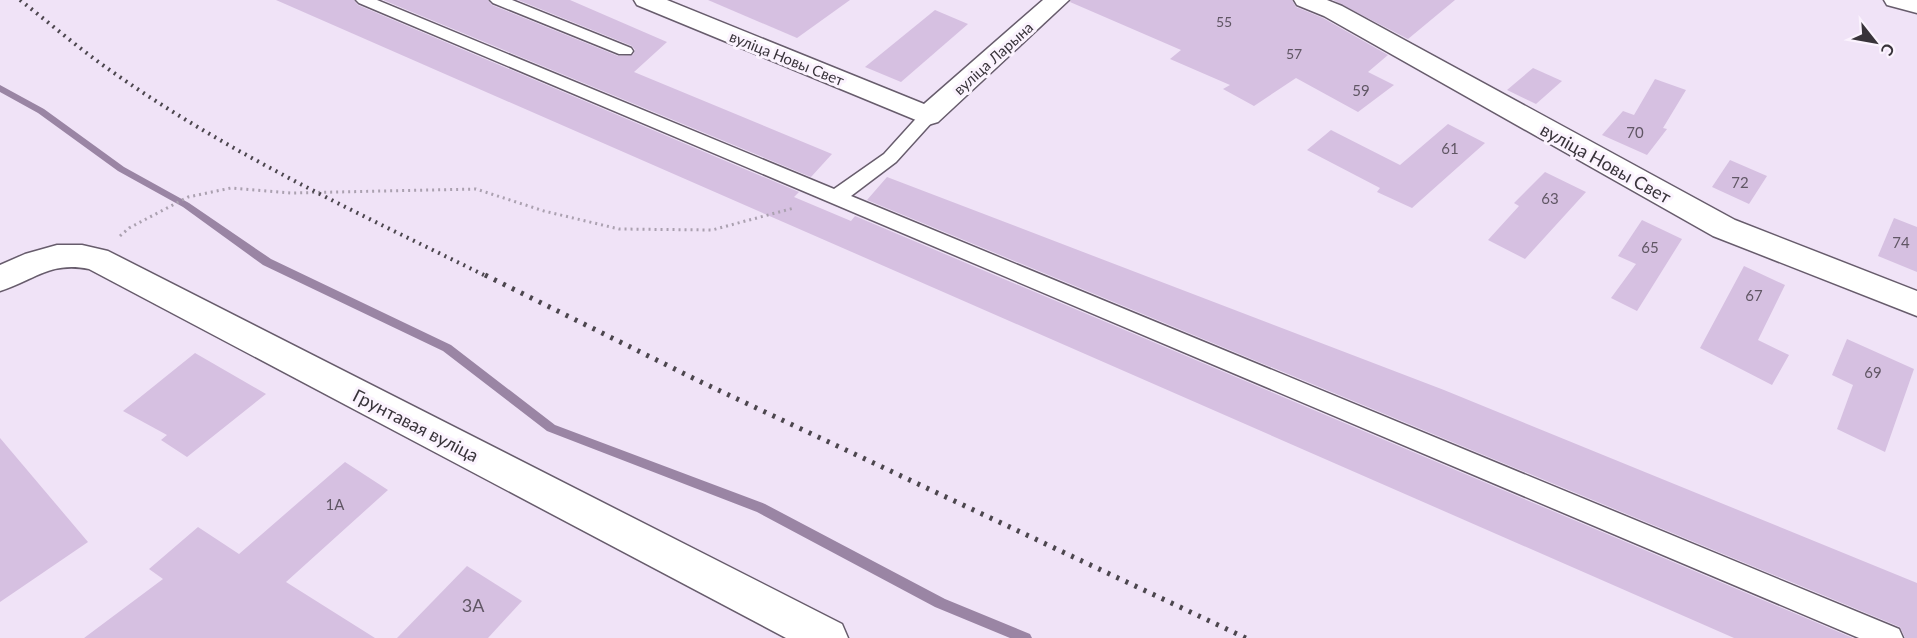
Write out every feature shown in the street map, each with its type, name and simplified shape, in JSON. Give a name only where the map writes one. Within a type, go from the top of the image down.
[{"type":"street","name":"вуліца Новы Свет","points":[[646,0],[928,116]]},
{"type":"street","name":"вуліца Ларына","points":[[928,116],[1057,0]]},
{"type":"street","name":"вуліца Новы Свет","points":[[1306,0],[1333,11],[1724,228],[1917,303]]},
{"type":"street","points":[[1896,0],[1917,6]]},
{"type":"street","name":"Грунтавая вуліца","points":[[0,279],[38,259],[70,253],[97,259],[827,638]]},
{"type":"lane","points":[[364,0],[1890,638]]},
{"type":"lane","points":[[498,0],[626,51]]},
{"type":"lane","points":[[836,197],[890,158],[928,116]]},
{"type":"path","points":[[97,259],[129,228],[159,211],[188,197],[231,188],[291,193],[476,189],[544,211],[619,229],[712,230],[836,197]]},
{"type":"building","points":[[276,0],[354,0],[358,5],[799,192],[794,197],[851,221],[855,216],[1853,638],[1734,638]]},
{"type":"building","points":[[383,0],[488,0],[492,5],[618,56],[633,55],[635,50],[632,46],[518,0],[570,0],[667,42],[634,72],[832,154],[811,177]]},
{"type":"building","points":[[708,0],[850,0],[797,38]]},
{"type":"building","points":[[1071,0],[1292,0],[1296,7],[1323,18],[1388,55],[1368,72],[1394,85],[1358,112],[1296,78],[1254,106],[1223,89],[1230,85],[1170,59],[1181,50],[1070,2]]},
{"type":"building","points":[[1333,0],[1455,0],[1408,39]]},
{"type":"building","points":[[935,10],[968,24],[901,82],[865,67]]},
{"type":"building","points":[[1533,68],[1562,81],[1536,104],[1507,90]]},
{"type":"building","points":[[1655,79],[1686,90],[1663,128],[1667,129],[1647,155],[1602,135],[1623,111],[1634,115]]},
{"type":"building","points":[[1448,124],[1485,143],[1412,208],[1377,192],[1380,188],[1307,150],[1331,130],[1400,165]]},
{"type":"building","points":[[1730,160],[1767,176],[1749,204],[1712,187]]},
{"type":"building","points":[[1545,172],[1586,192],[1525,259],[1488,240],[1519,206],[1514,203]]},
{"type":"building","points":[[887,177],[1444,390],[1917,583],[1917,638],[1905,638],[1900,627],[867,200]]},
{"type":"building","points":[[1894,218],[1917,227],[1917,272],[1878,256]]},
{"type":"building","points":[[1642,220],[1682,239],[1637,311],[1611,298],[1636,264],[1618,256]]},
{"type":"building","points":[[1744,266],[1785,285],[1758,340],[1789,355],[1772,385],[1700,348]]},
{"type":"building","points":[[1847,339],[1914,369],[1885,452],[1837,429],[1853,385],[1832,375]]},
{"type":"building","points":[[195,353],[266,394],[187,457],[161,440],[167,435],[123,411]]},
{"type":"building","points":[[0,438],[88,542],[0,602]]},
{"type":"building","points":[[345,462],[388,490],[286,582],[375,638],[84,638],[163,579],[149,569],[198,527],[239,554]]},
{"type":"building","points":[[467,566],[522,601],[488,638],[397,638]]},
{"type":"waterway","points":[[0,88],[41,111],[121,169],[186,205],[267,262],[447,348],[551,428],[761,508],[940,603],[1025,638]]},
{"type":"railway","points":[[20,0],[104,66],[206,132],[299,183],[488,277]]},
{"type":"railway","points":[[485,275],[701,382],[1246,638]]}]
